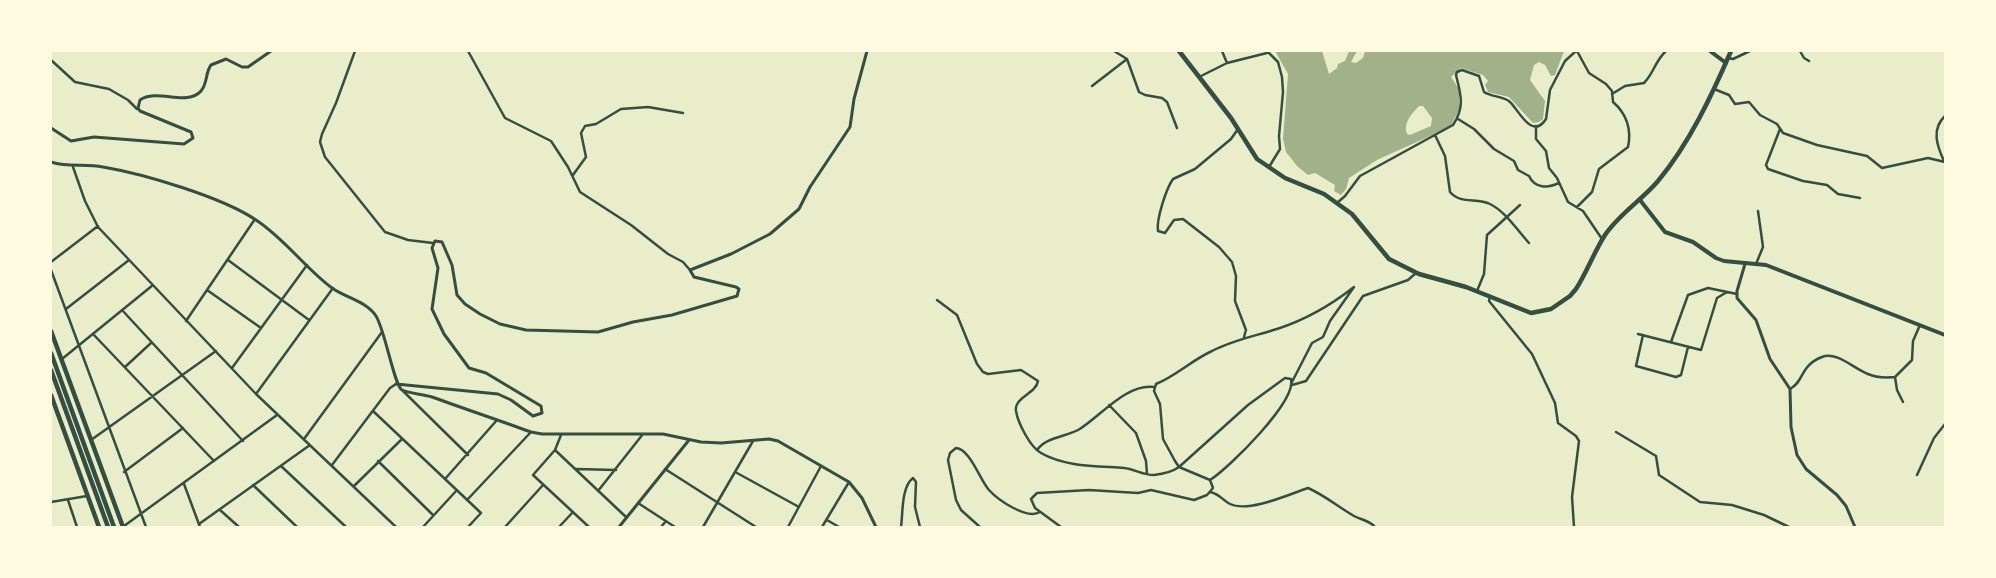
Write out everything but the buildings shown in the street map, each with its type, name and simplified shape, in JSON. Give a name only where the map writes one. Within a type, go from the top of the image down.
[{"type":"main road","points":[[1179,51],[1238,129],[1249,150],[1268,168],[1285,178],[1324,194],[1337,203],[1362,224],[1378,248],[1389,259],[1416,273],[1477,291],[1531,313],[1552,309],[1570,296],[1576,289],[1603,240],[1617,221],[1659,180],[1672,161],[1714,89],[1731,51]]},
{"type":"main road","points":[[1710,51],[1727,60]]},
{"type":"main road","points":[[1640,200],[1666,232],[1693,242],[1716,258],[1745,264],[1766,265],[1781,270],[1945,335]]},
{"type":"main road","points":[[51,331],[123,527]]},
{"type":"main road","points":[[51,353],[114,527]]},
{"type":"main road","points":[[51,370],[108,527]]},
{"type":"main road","points":[[51,394],[97,525]]},
{"type":"street","points":[[140,111],[138,108],[140,100],[148,96],[178,97],[199,93],[206,83],[207,70],[219,60],[226,59],[242,67],[248,67],[270,51]]},
{"type":"street","points":[[355,51],[336,103],[322,134],[320,142],[325,157],[385,232],[408,240],[433,243],[438,240],[442,242],[452,265],[458,295],[465,304],[500,324],[526,330],[598,332],[632,322],[672,315],[731,298],[739,293],[736,286],[694,277],[683,262],[668,254],[631,225],[588,199],[580,192],[573,175],[551,141],[505,118],[468,51]]},
{"type":"street","points":[[690,270],[731,254],[751,242],[770,234],[800,209],[810,187],[850,127],[855,93],[867,51]]},
{"type":"street","points":[[1114,51],[1127,58],[1139,92],[1162,98],[1167,102],[1177,128]]},
{"type":"street","points":[[1222,51],[1227,63]]},
{"type":"street","points":[[1337,203],[1345,196],[1360,176],[1450,128],[1458,120],[1461,110],[1461,99],[1456,75],[1462,70],[1479,76],[1484,92],[1510,102],[1521,119],[1536,125],[1544,123],[1550,90],[1565,61],[1577,51],[1589,73],[1606,84],[1612,94],[1613,102],[1624,112],[1628,125],[1628,147],[1599,169],[1592,192],[1578,207]]},
{"type":"street","points":[[1612,94],[1626,86],[1644,84],[1650,76],[1657,59],[1666,51]]},
{"type":"street","points":[[1727,60],[1750,51]]},
{"type":"street","points":[[1800,51],[1804,58],[1810,61]]},
{"type":"street","points":[[1198,78],[1209,70],[1227,63],[1267,52],[1278,62],[1283,92],[1279,136],[1280,149],[1279,155],[1268,168]]},
{"type":"street","points":[[1092,86],[1127,58]]},
{"type":"street","points":[[51,60],[75,82],[109,89],[128,100],[140,111],[191,132],[193,138],[188,143],[179,144],[94,137],[71,141],[51,128]]},
{"type":"street","points":[[1714,89],[1729,95],[1736,104],[1749,102],[1760,115],[1768,118],[1783,133],[1817,145],[1867,156],[1882,168],[1928,158],[1945,162]]},
{"type":"street","points":[[573,175],[585,158],[582,133],[585,126],[596,124],[621,109],[648,107],[683,113]]},
{"type":"street","points":[[1944,118],[1937,130],[1936,144],[1945,162]]},
{"type":"street","points":[[1458,120],[1474,128],[1494,149],[1514,161],[1518,170],[1529,176],[1531,181],[1545,188],[1559,183]]},
{"type":"street","points":[[1536,125],[1536,139],[1546,151],[1549,168],[1568,202],[1578,207],[1603,240]]},
{"type":"street","points":[[1238,129],[1231,138],[1195,168],[1173,179],[1162,206],[1157,226],[1158,231],[1165,233],[1174,220],[1183,219],[1228,256],[1235,268],[1236,301],[1246,330],[1244,337]]},
{"type":"street","points":[[1780,129],[1766,165],[1768,169],[1803,181],[1827,185],[1838,194],[1860,198]]},
{"type":"street","points":[[1435,135],[1445,156],[1450,192],[1463,200],[1488,202],[1507,218],[1529,243]]},
{"type":"street","points":[[51,162],[74,167],[102,166],[166,184],[226,205],[255,219],[283,241],[332,288],[371,310],[383,331],[396,384],[468,455]]},
{"type":"street","points":[[74,167],[85,201],[98,226],[256,394],[396,527]]},
{"type":"street","points":[[1477,291],[1484,274],[1487,235],[1520,205]]},
{"type":"street","points":[[1756,264],[1763,247],[1758,212]]},
{"type":"street","points":[[186,320],[255,219]]},
{"type":"street","points":[[51,262],[98,226]]},
{"type":"street","points":[[332,466],[390,388],[396,384],[485,391],[511,400],[533,416],[542,413],[541,406],[537,402],[502,385],[486,373],[469,368],[444,334],[432,309],[438,268],[433,243]]},
{"type":"street","points":[[66,309],[129,260]]},
{"type":"street","points":[[228,260],[309,320]]},
{"type":"street","points":[[1745,264],[1737,294],[1741,304],[1759,325],[1770,359],[1790,389],[1791,427],[1797,455],[1806,469],[1838,495],[1846,506],[1855,527]]},
{"type":"street","points":[[232,368],[307,265]]},
{"type":"street","points":[[51,270],[124,472],[146,527]]},
{"type":"street","points":[[1292,383],[1306,381],[1363,296],[1412,278],[1416,273]]},
{"type":"street","points":[[61,360],[153,286]]},
{"type":"street","points":[[1037,450],[1044,443],[1079,430],[1109,405],[1140,389],[1154,387],[1211,351],[1244,337],[1278,328],[1319,311],[1354,287],[1330,321],[1323,337],[1312,343],[1292,383],[1290,393],[1270,421],[1230,463],[1210,480]]},
{"type":"street","points":[[256,394],[332,288]]},
{"type":"street","points":[[1671,342],[1688,295],[1708,288],[1737,294]]},
{"type":"street","points":[[207,290],[261,328]]},
{"type":"street","points":[[1638,334],[1701,350],[1717,298],[1727,292]]},
{"type":"street","points":[[1490,296],[1489,301],[1532,354],[1555,403],[1558,423],[1576,436],[1579,442],[1572,497],[1574,527]]},
{"type":"street","points":[[938,300],[957,315],[977,364],[983,372],[988,374],[1021,370],[1038,381],[1036,387],[1018,402],[1016,407],[1018,419],[1037,450],[1052,458],[1100,468],[1124,468],[1146,474],[1167,473],[1180,466],[1248,405],[1285,378],[1291,379],[1292,383]]},
{"type":"street","points":[[122,310],[243,441]]},
{"type":"street","points":[[1790,389],[1798,382],[1807,365],[1827,356],[1835,356],[1873,376],[1895,377],[1912,360],[1914,341],[1920,325]]},
{"type":"street","points":[[304,439],[383,331]]},
{"type":"street","points":[[93,334],[214,461]]},
{"type":"street","points":[[1643,335],[1636,366],[1676,377],[1681,374],[1688,347]]},
{"type":"street","points":[[125,367],[151,343]]},
{"type":"street","points":[[91,440],[216,351]]},
{"type":"street","points":[[1895,377],[1897,390],[1903,402]]},
{"type":"street","points":[[1061,527],[1033,505],[1031,499],[1037,493],[1089,490],[1138,493],[1151,490],[1194,500],[1210,492],[1213,488],[1210,480],[1180,466],[1164,439],[1160,404],[1154,387]]},
{"type":"street","points":[[402,390],[423,394],[531,432],[561,435],[672,435],[689,440],[721,443],[778,441],[850,482],[862,498],[876,527]]},
{"type":"street","points":[[1109,405],[1136,433],[1146,460],[1146,474]]},
{"type":"street","points":[[373,411],[481,513],[468,527]]},
{"type":"street","points":[[123,527],[278,415]]},
{"type":"street","points":[[445,479],[498,420]]},
{"type":"street","points":[[1917,475],[1934,438],[1945,424]]},
{"type":"street","points":[[124,472],[183,428]]},
{"type":"street","points":[[467,500],[531,432]]},
{"type":"street","points":[[1616,432],[1656,456],[1659,474],[1695,499],[1707,503],[1732,505],[1764,515],[1790,527]]},
{"type":"street","points":[[598,491],[644,434]]},
{"type":"street","points":[[561,435],[555,450],[533,475],[589,527]]},
{"type":"street","points":[[354,486],[402,439]]},
{"type":"street","points":[[618,527],[689,440]]},
{"type":"street","points":[[703,527],[737,473],[753,441]]},
{"type":"street","points":[[183,483],[199,525],[310,445]]},
{"type":"street","points":[[980,527],[959,508],[956,500],[948,460],[950,453],[956,448],[962,450],[971,461],[992,493],[1025,513],[1033,515],[1040,512]]},
{"type":"street","points":[[555,450],[626,517]]},
{"type":"street","points":[[378,461],[433,515]]},
{"type":"street","points":[[788,527],[821,465]]},
{"type":"street","points":[[281,466],[346,527]]},
{"type":"street","points":[[575,469],[616,470]]},
{"type":"street","points":[[665,470],[756,527]]},
{"type":"street","points":[[737,473],[798,508]]},
{"type":"street","points":[[901,527],[905,494],[909,482],[913,478],[916,482],[915,507],[920,527]]},
{"type":"street","points":[[822,527],[850,482]]},
{"type":"street","points":[[505,527],[543,485]]},
{"type":"street","points":[[253,486],[296,527]]},
{"type":"street","points":[[1210,492],[1219,494],[1231,504],[1245,506],[1283,498],[1308,488],[1327,497],[1357,518],[1371,522],[1375,527]]},
{"type":"street","points":[[423,527],[457,490]]},
{"type":"street","points":[[51,502],[88,496]]},
{"type":"street","points":[[68,500],[77,527]]},
{"type":"street","points":[[638,503],[675,527]]},
{"type":"street","points":[[219,509],[239,527]]},
{"type":"street","points":[[559,527],[573,512]]},
{"type":"street","points":[[827,520],[839,527]]},
{"type":"street","points":[[662,527],[666,521]]},
{"type":"shaded area","points":[[1275,51],[1322,51],[1329,74],[1337,68],[1338,64],[1345,61],[1349,51],[1357,51],[1351,62],[1356,63],[1363,58],[1365,51],[1564,51],[1555,75],[1551,76],[1545,65],[1539,62],[1534,65],[1530,80],[1545,101],[1543,119],[1539,122],[1533,123],[1509,97],[1488,92],[1485,85],[1488,81],[1483,75],[1461,68],[1451,77],[1459,89],[1459,110],[1450,127],[1377,160],[1349,178],[1346,189],[1341,195],[1334,191],[1335,185],[1315,173],[1308,175],[1297,166],[1286,152],[1283,139],[1288,74]],"holes":[[[1419,106],[1423,106],[1432,118],[1431,126],[1410,135],[1407,134],[1406,126],[1409,118]]]}]
